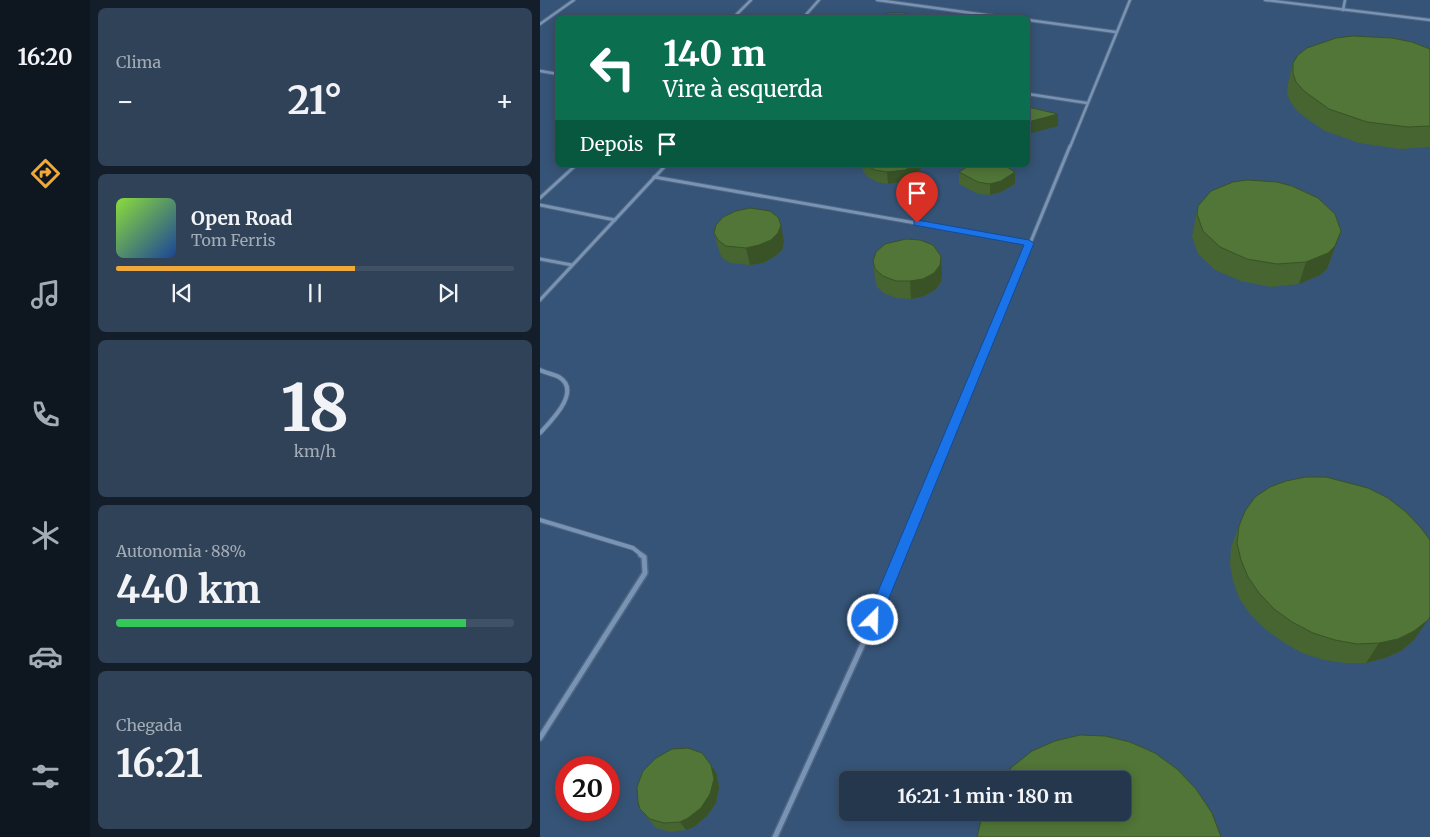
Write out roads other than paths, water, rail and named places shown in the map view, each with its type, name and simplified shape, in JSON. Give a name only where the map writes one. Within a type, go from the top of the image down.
[{"type":"lane","points":[[540,24],[574,0]]},
{"type":"lane","points":[[735,15],[751,0]]},
{"type":"lane","points":[[806,15],[819,0]]},
{"type":"lane","points":[[877,0],[986,15]]},
{"type":"lane","points":[[775,837],[866,637],[1130,0]]},
{"type":"lane","points":[[1265,0],[1430,20]]},
{"type":"lane","points":[[1343,10],[1345,0]]},
{"type":"lane","points":[[1030,20],[1116,32]]},
{"type":"lane","points":[[540,71],[555,74]]},
{"type":"lane","points":[[1030,94],[1087,102]]},
{"type":"lane","points":[[540,198],[574,167]]},
{"type":"lane","points":[[540,300],[664,167]]},
{"type":"lane","points":[[654,177],[1029,243]]},
{"type":"lane","points":[[540,205],[615,220]]},
{"type":"lane","points":[[540,259],[572,265]]},
{"type":"lane","points":[[540,370],[560,378],[566,384],[568,393],[564,404],[540,433]]},
{"type":"lane","points":[[540,520],[633,548],[644,557],[644,572],[540,738]]}]
